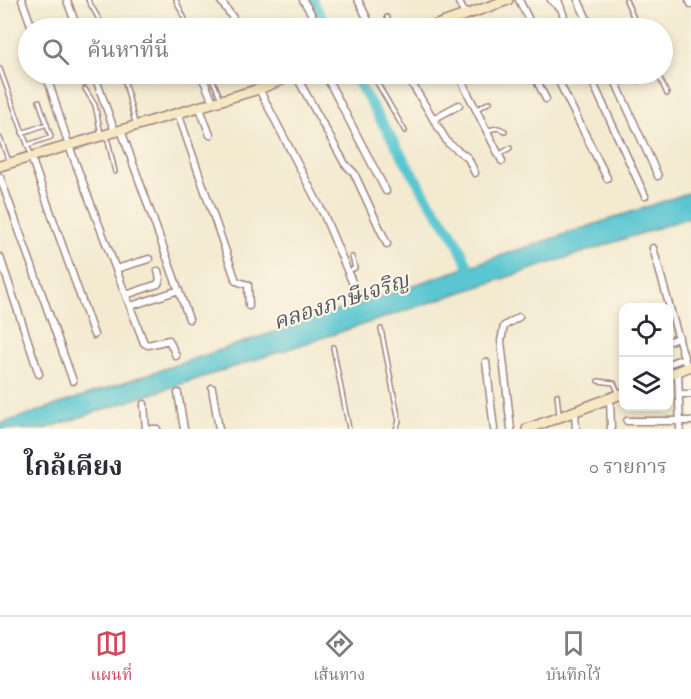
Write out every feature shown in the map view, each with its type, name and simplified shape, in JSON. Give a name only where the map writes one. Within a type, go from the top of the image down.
[{"type":"street","points":[[22,0],[28,18]]},
{"type":"street","points":[[67,0],[73,18]]},
{"type":"street","points":[[220,0],[233,18]]},
{"type":"street","points":[[303,0],[314,18]]},
{"type":"street","points":[[358,0],[367,18]]},
{"type":"street","points":[[458,0],[465,15]]},
{"type":"street","points":[[460,18],[486,4],[508,0]]},
{"type":"street","points":[[519,0],[528,18]]},
{"type":"street","points":[[551,0],[558,3],[564,18]]},
{"type":"street","points":[[578,0],[586,18]]},
{"type":"street","points":[[49,84],[69,146],[144,343],[148,345],[169,340],[176,356]]},
{"type":"street","points":[[97,84],[111,133],[179,290],[189,319]]},
{"type":"street","points":[[207,84],[217,101]]},
{"type":"street","points":[[5,164],[259,89],[266,84]]},
{"type":"street","points":[[301,84],[345,165],[354,173],[387,244]]},
{"type":"street","points":[[330,84],[386,191]]},
{"type":"street","points":[[412,84],[448,143],[468,158],[476,173]]},
{"type":"street","points":[[463,84],[502,161]]},
{"type":"street","points":[[538,84],[546,99]]},
{"type":"street","points":[[560,84],[607,178]]},
{"type":"street","points":[[594,84],[645,196]]},
{"type":"street","points":[[617,84],[658,176]]},
{"type":"street","points":[[259,89],[324,215],[358,296]]},
{"type":"street","points":[[433,119],[459,105]]},
{"type":"street","points":[[199,106],[210,135]]},
{"type":"street","points":[[178,113],[236,281],[248,285],[249,306]]},
{"type":"street","points":[[31,157],[94,335]]},
{"type":"street","points":[[0,177],[73,381]]},
{"type":"street","points":[[653,248],[678,337],[682,368],[680,429]]},
{"type":"street","points":[[0,257],[39,374]]},
{"type":"street","points":[[116,269],[149,259]]},
{"type":"street","points":[[126,295],[158,284],[160,282],[158,271]]},
{"type":"street","points":[[134,305],[179,290]]},
{"type":"street","points":[[511,429],[501,341],[504,327],[519,317]]},
{"type":"street","points":[[673,340],[678,337]]},
{"type":"street","points":[[486,362],[494,429]]},
{"type":"street","points":[[212,388],[219,429]]},
{"type":"street","points":[[178,393],[184,429]]},
{"type":"street","points":[[680,394],[691,394]]},
{"type":"street","points":[[529,429],[619,395]]},
{"type":"street","points":[[610,399],[611,429]]},
{"type":"street","points":[[144,404],[146,429]]},
{"type":"street","points":[[575,411],[576,429]]},
{"type":"street","points":[[627,421],[691,421]]},
{"type":"street","points":[[152,429],[157,429]]},
{"type":"lane","points":[[88,0],[98,18]]},
{"type":"lane","points":[[176,0],[184,18]]},
{"type":"lane","points":[[626,0],[634,18]]},
{"type":"lane","points":[[0,69],[31,157]]},
{"type":"lane","points":[[126,84],[136,125]]},
{"type":"lane","points":[[213,84],[217,101]]},
{"type":"lane","points":[[378,84],[405,131]]},
{"type":"lane","points":[[662,84],[667,93]]},
{"type":"lane","points":[[86,89],[111,133],[115,172]]},
{"type":"lane","points":[[27,146],[51,137],[39,101]]},
{"type":"lane","points":[[477,109],[490,102]]},
{"type":"lane","points":[[22,133],[47,124]]},
{"type":"lane","points":[[488,130],[498,128],[505,130]]},
{"type":"lane","points":[[0,138],[5,164]]},
{"type":"lane","points":[[500,153],[510,148]]},
{"type":"lane","points":[[348,272],[355,267],[352,257]]},
{"type":"lane","points":[[381,328],[399,421],[396,429]]},
{"type":"lane","points":[[333,347],[349,429]]},
{"type":"lane","points":[[598,381],[614,383],[619,390]]},
{"type":"lane","points":[[557,395],[560,417]]},
{"type":"water","points":[[691,192],[691,217],[44,429],[0,429],[0,424]]},
{"type":"waterway","points":[[312,0],[322,18]]},
{"type":"waterway","points":[[359,84],[426,196],[455,238],[473,276]]},
{"type":"water label","name":"คลองภาษีเจริญ","points":[[341,301]]}]
